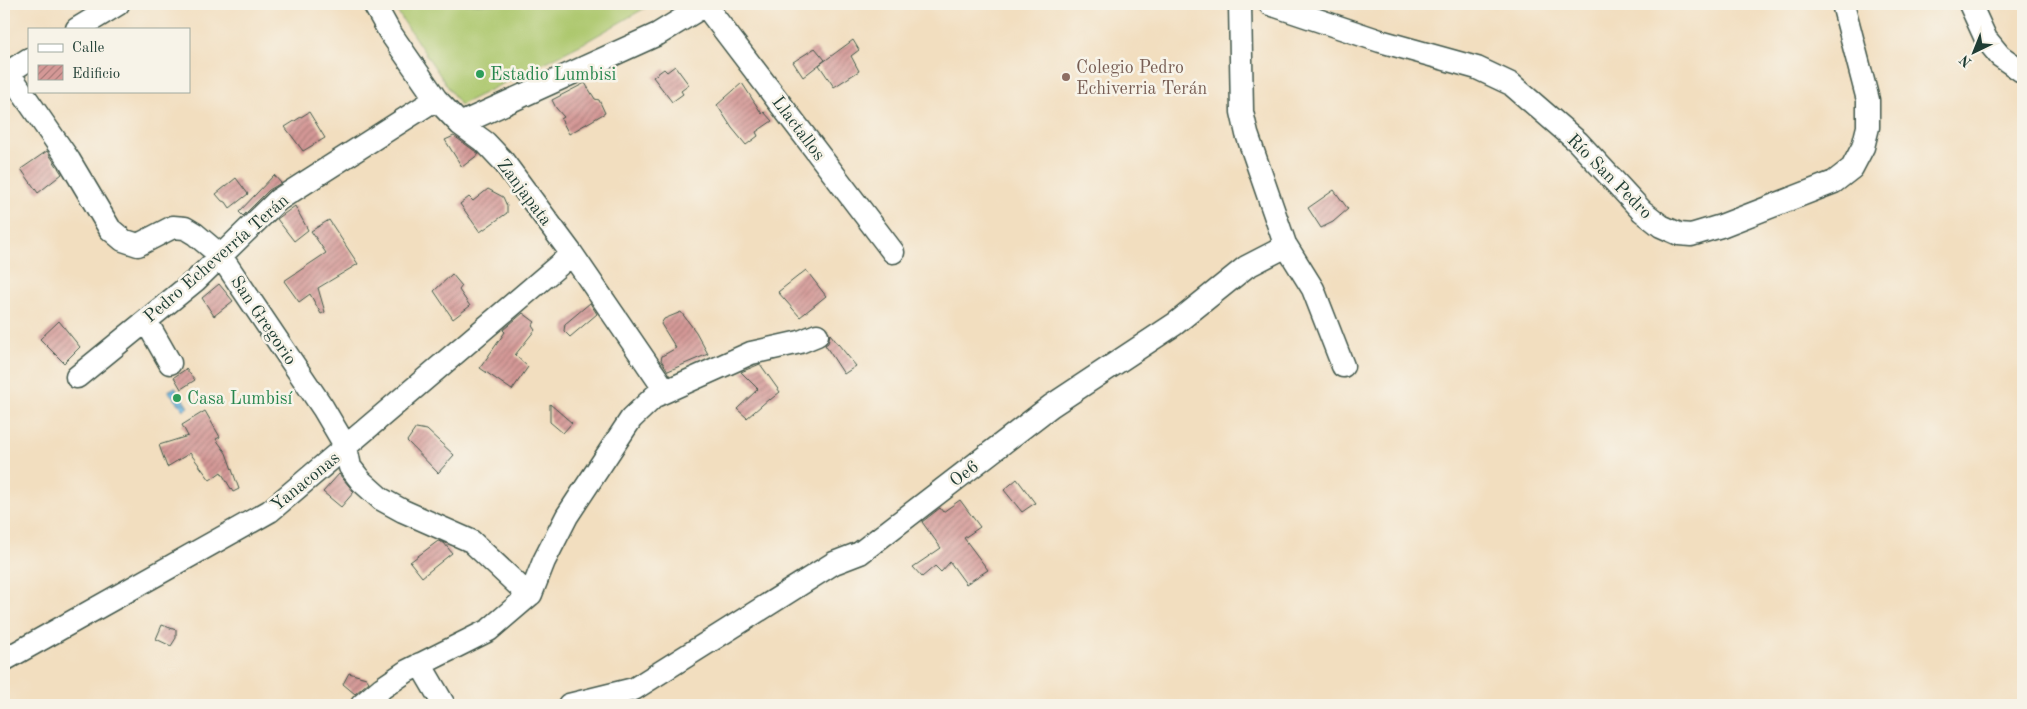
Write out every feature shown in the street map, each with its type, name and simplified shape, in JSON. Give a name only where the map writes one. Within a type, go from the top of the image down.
[{"type":"street","points":[[79,28],[118,4]]},
{"type":"street","name":"Zanjapata","points":[[374,4],[389,31],[436,98],[460,124],[486,143],[504,161],[572,254],[665,390]]},
{"type":"street","points":[[460,124],[658,34],[706,4]]},
{"type":"street","name":"Llactallos","points":[[706,4],[893,252]]},
{"type":"street","points":[[1240,4],[1242,112],[1245,127],[1286,244],[1313,289],[1343,366]]},
{"type":"street","name":"Río San Pedro","points":[[1270,4],[1380,41],[1477,68],[1511,84],[1578,142],[1642,211],[1660,226],[1679,234],[1691,235],[1721,226],[1834,182],[1852,168],[1863,147],[1868,127],[1868,100],[1843,4]]},
{"type":"street","points":[[1970,4],[1986,39],[2000,56],[2023,72]]},
{"type":"street","points":[[6,73],[28,60]]},
{"type":"street","name":"San Gregorio","points":[[6,73],[69,160],[110,229],[123,240],[138,245],[173,227],[185,228],[195,234],[220,256],[323,408],[346,447],[350,467],[361,481],[381,499],[403,511],[471,541],[520,587],[531,594]]},
{"type":"street","name":"Pedro Echeverría Terán","points":[[77,377],[196,280],[278,200],[436,98]]},
{"type":"street","name":"Oe6","points":[[569,705],[634,689],[834,563],[860,552],[1051,406],[1175,324],[1246,267],[1286,244]]},
{"type":"street","name":"Yanaconas","points":[[4,660],[270,511],[572,254]]},
{"type":"street","points":[[146,320],[170,363]]},
{"type":"street","points":[[362,705],[382,688],[420,664],[489,630],[531,594],[544,561],[568,516],[631,419],[655,396],[751,353],[800,342],[818,335]]},
{"type":"street","points":[[420,664],[444,705]]},
{"type":"green space","name":"Estadio Lumbisi","points":[[392,4],[652,4],[584,43],[460,105]]},
{"type":"water","name":"Casa Lumbisí","points":[[175,387],[188,407],[184,410],[168,391]]},
{"type":"building","points":[[853,40],[859,50],[851,56],[859,71],[834,87],[819,65]]},
{"type":"building","points":[[815,48],[825,60],[803,77],[793,62]]},
{"type":"building","points":[[675,66],[689,85],[681,91],[683,94],[672,102],[653,77],[664,69],[667,72]]},
{"type":"building","points":[[585,83],[595,99],[599,100],[605,113],[569,134],[561,119],[564,117],[552,100]]},
{"type":"building","points":[[742,83],[762,114],[764,112],[772,121],[756,132],[758,136],[746,145],[717,105]]},
{"type":"building","points":[[309,112],[325,138],[303,151],[285,127]]},
{"type":"building","points":[[454,136],[479,154],[462,167],[445,140]]},
{"type":"building","points":[[47,151],[62,174],[38,193],[21,169]]},
{"type":"building","points":[[274,175],[281,183],[269,190],[243,216],[239,212]]},
{"type":"building","points":[[236,178],[248,194],[230,208],[216,194]]},
{"type":"building","points":[[488,189],[503,197],[507,206],[507,213],[480,232],[460,204],[469,197],[473,201]]},
{"type":"building","points":[[1334,190],[1348,209],[1333,222],[1321,228],[1308,208]]},
{"type":"building","points":[[295,206],[308,230],[294,241],[277,219]]},
{"type":"building","points":[[329,220],[358,264],[318,288],[325,312],[321,314],[310,294],[299,302],[284,281],[326,253],[311,231]]},
{"type":"building","points":[[806,270],[826,296],[800,317],[778,292]]},
{"type":"building","points":[[452,274],[462,286],[459,290],[470,306],[453,319],[434,291]]},
{"type":"building","points":[[219,284],[233,301],[214,316],[202,298]]},
{"type":"building","points":[[590,303],[597,314],[570,337],[564,331],[565,324]]},
{"type":"building","points":[[681,312],[696,332],[708,354],[668,371],[661,360],[662,356],[676,348],[661,324],[664,319]]},
{"type":"building","points":[[523,313],[535,322],[532,326],[535,330],[515,355],[528,367],[512,390],[480,368],[505,332],[503,330]]},
{"type":"building","points":[[59,321],[80,347],[64,363],[40,339]]},
{"type":"building","points":[[830,334],[856,366],[844,374],[825,345],[828,343]]},
{"type":"building","points":[[760,364],[780,392],[747,418],[737,409],[758,389],[741,372]]},
{"type":"building","points":[[186,369],[195,380],[181,389],[174,377]]},
{"type":"building","points":[[550,404],[572,423],[563,433],[550,422]]},
{"type":"building","points":[[205,411],[220,437],[216,439],[226,453],[239,489],[233,492],[221,472],[210,480],[190,453],[167,467],[159,445],[188,436],[182,425]]},
{"type":"building","points":[[416,428],[427,430],[454,455],[438,473],[407,441]]},
{"type":"building","points":[[339,474],[354,492],[341,507],[323,492]]},
{"type":"building","points":[[1017,479],[1035,503],[1022,512],[1004,490]]},
{"type":"building","points":[[960,500],[980,527],[964,538],[988,570],[966,584],[950,562],[941,572],[935,566],[922,577],[913,567],[941,548],[922,522],[940,508],[943,512]]},
{"type":"building","points":[[438,541],[444,543],[452,553],[422,577],[410,562]]},
{"type":"building","points":[[162,625],[176,630],[176,638],[171,646],[156,639]]},
{"type":"building","points":[[349,673],[366,678],[369,682],[355,694],[343,684]]},
{"type":"place","name":"Estadio Lumbisi","points":[[480,74]]},
{"type":"place","name":"Colegio Pedro Echiverria Terán","points":[[1066,77]]},
{"type":"place","name":"Casa Lumbisí","points":[[177,398]]}]
